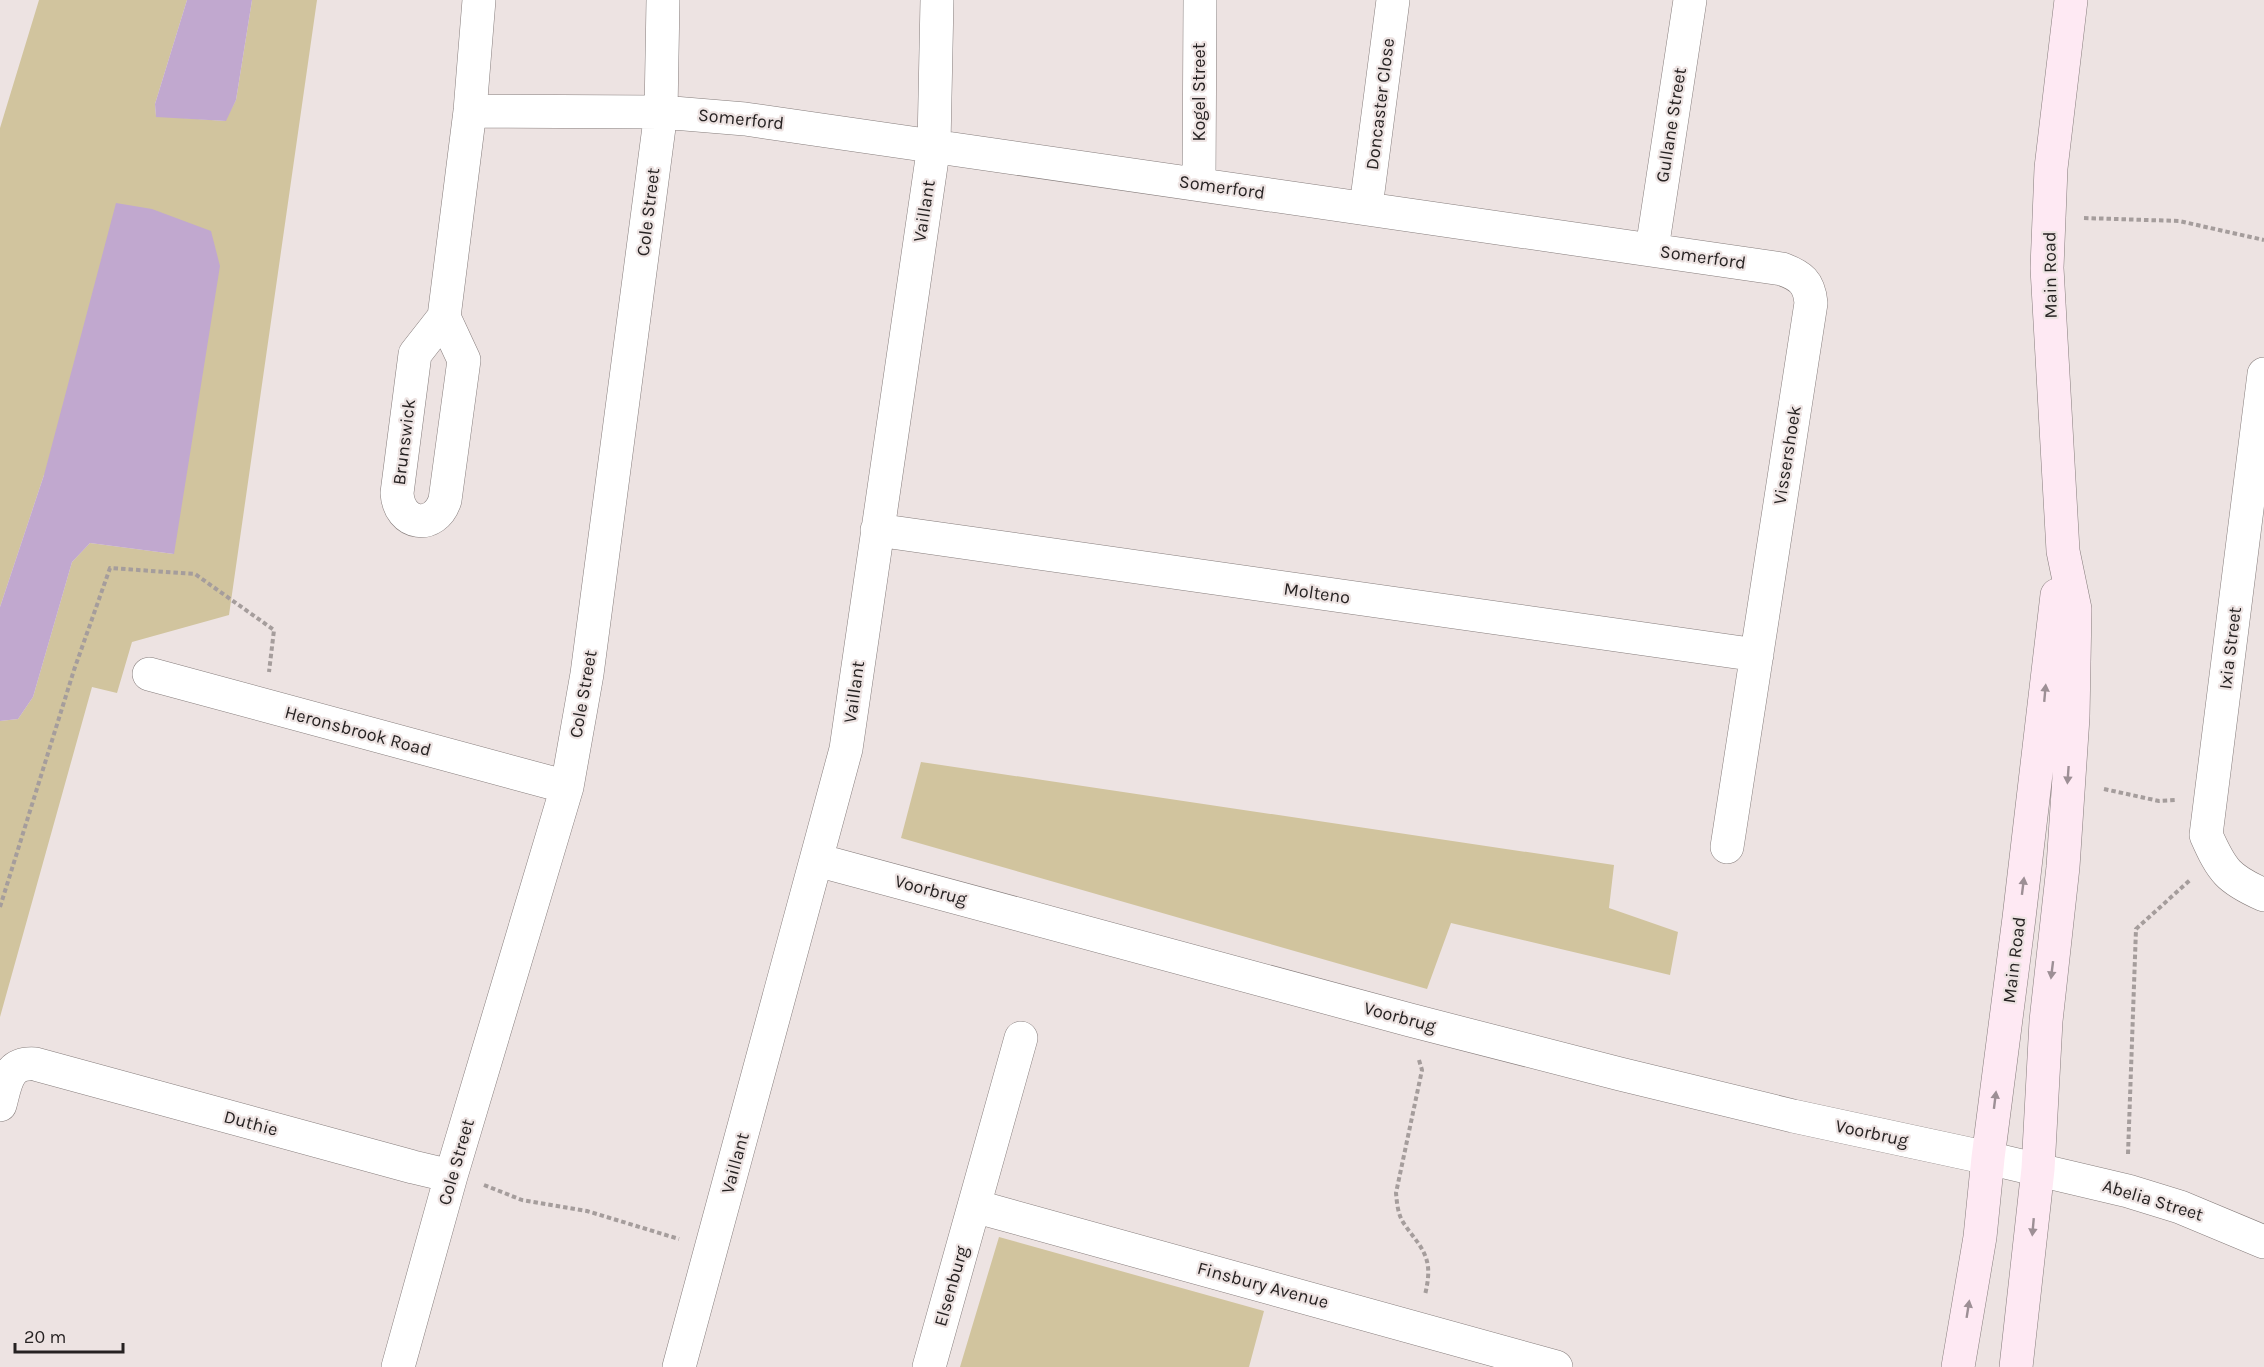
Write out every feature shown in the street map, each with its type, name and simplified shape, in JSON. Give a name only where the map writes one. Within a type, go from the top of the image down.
[{"type":"main road","name":"Main Road","points":[[2016,1367],[2038,1169],[2046,1021],[2063,867],[2073,717],[2075,609],[2063,551],[2048,268],[2051,168],[2071,0]]},
{"type":"main road","name":"Main Road","points":[[1958,1367],[1980,1238],[2063,551]]},
{"type":"street","points":[[444,317],[471,111],[478,0]]},
{"type":"street","name":"Cole Street","points":[[398,1367],[451,1176],[567,787],[589,662],[661,111],[663,0]]},
{"type":"street","name":"Vaillant","points":[[679,1367],[846,749],[934,145],[937,0]]},
{"type":"street","name":"Kogel Street","points":[[1199,184],[1200,0]]},
{"type":"street","name":"Doncaster Close","points":[[1366,207],[1393,0]]},
{"type":"street","name":"Gullane Street","points":[[1652,249],[1690,0]]},
{"type":"street","points":[[471,111],[661,111]]},
{"type":"street","name":"Somerford","points":[[661,111],[745,118],[1782,269]]},
{"type":"street","name":"Vissershoek","points":[[1727,847],[1811,303],[1810,292],[1805,280],[1782,269]]},
{"type":"street","name":"Brunswick","points":[[444,317],[464,360],[446,500],[436,516],[418,521],[409,518],[398,503],[400,470],[415,354],[444,317]]},
{"type":"street","name":"Ixia Street","points":[[2264,374],[2258,471],[2206,835],[2215,856],[2229,876],[2264,895]]},
{"type":"street","name":"Molteno","points":[[877,530],[1756,655]]},
{"type":"street","name":"Heronsbrook Road","points":[[148,675],[567,787]]},
{"type":"street","name":"Voorbrug","points":[[817,860],[1410,1020],[1793,1116],[2038,1169]]},
{"type":"street","name":"Elsenburg","points":[[929,1367],[1020,1038]]},
{"type":"street","name":"Duthie","points":[[0,1105],[11,1071],[19,1065],[52,1068],[451,1176]]},
{"type":"street","name":"Abelia Street","points":[[2038,1169],[2128,1191],[2180,1207],[2264,1242]]},
{"type":"street","name":"Finsbury Avenue","points":[[974,1206],[1554,1366]]},
{"type":"path","points":[[2049,217],[2179,221],[2264,240]]},
{"type":"path","points":[[2068,781],[2159,801],[2211,800]]},
{"type":"path","points":[[2128,1191],[2129,1097],[2136,929],[2215,856]]},
{"type":"path","points":[[1410,1020],[1422,1070],[1396,1193],[1398,1210],[1404,1224],[1420,1245],[1428,1267],[1425,1294],[1415,1328]]},
{"type":"path","points":[[451,1176],[476,1181],[522,1200],[587,1212],[711,1249]]},
{"type":"shaded area","points":[[39,0],[187,0],[155,104],[156,116],[225,121],[236,100],[252,0],[317,0],[229,615],[132,642],[117,693],[92,687],[0,1017],[0,721],[18,719],[33,697],[72,562],[90,543],[174,554],[44,475],[0,607],[0,128]]},
{"type":"shaded area","points":[[187,0],[252,0],[236,100],[226,121],[156,117],[155,104]]},
{"type":"shaded area","points":[[116,203],[152,209],[211,231],[220,266],[174,554],[90,543],[72,562],[33,697],[18,719],[0,721],[0,607],[44,475]]},
{"type":"shaded area","points":[[921,762],[1614,865],[1609,908],[1678,932],[1670,975],[1451,923],[1427,989],[901,838]]},
{"type":"shaded area","points":[[999,1237],[1264,1311],[1249,1367],[960,1367]]}]
